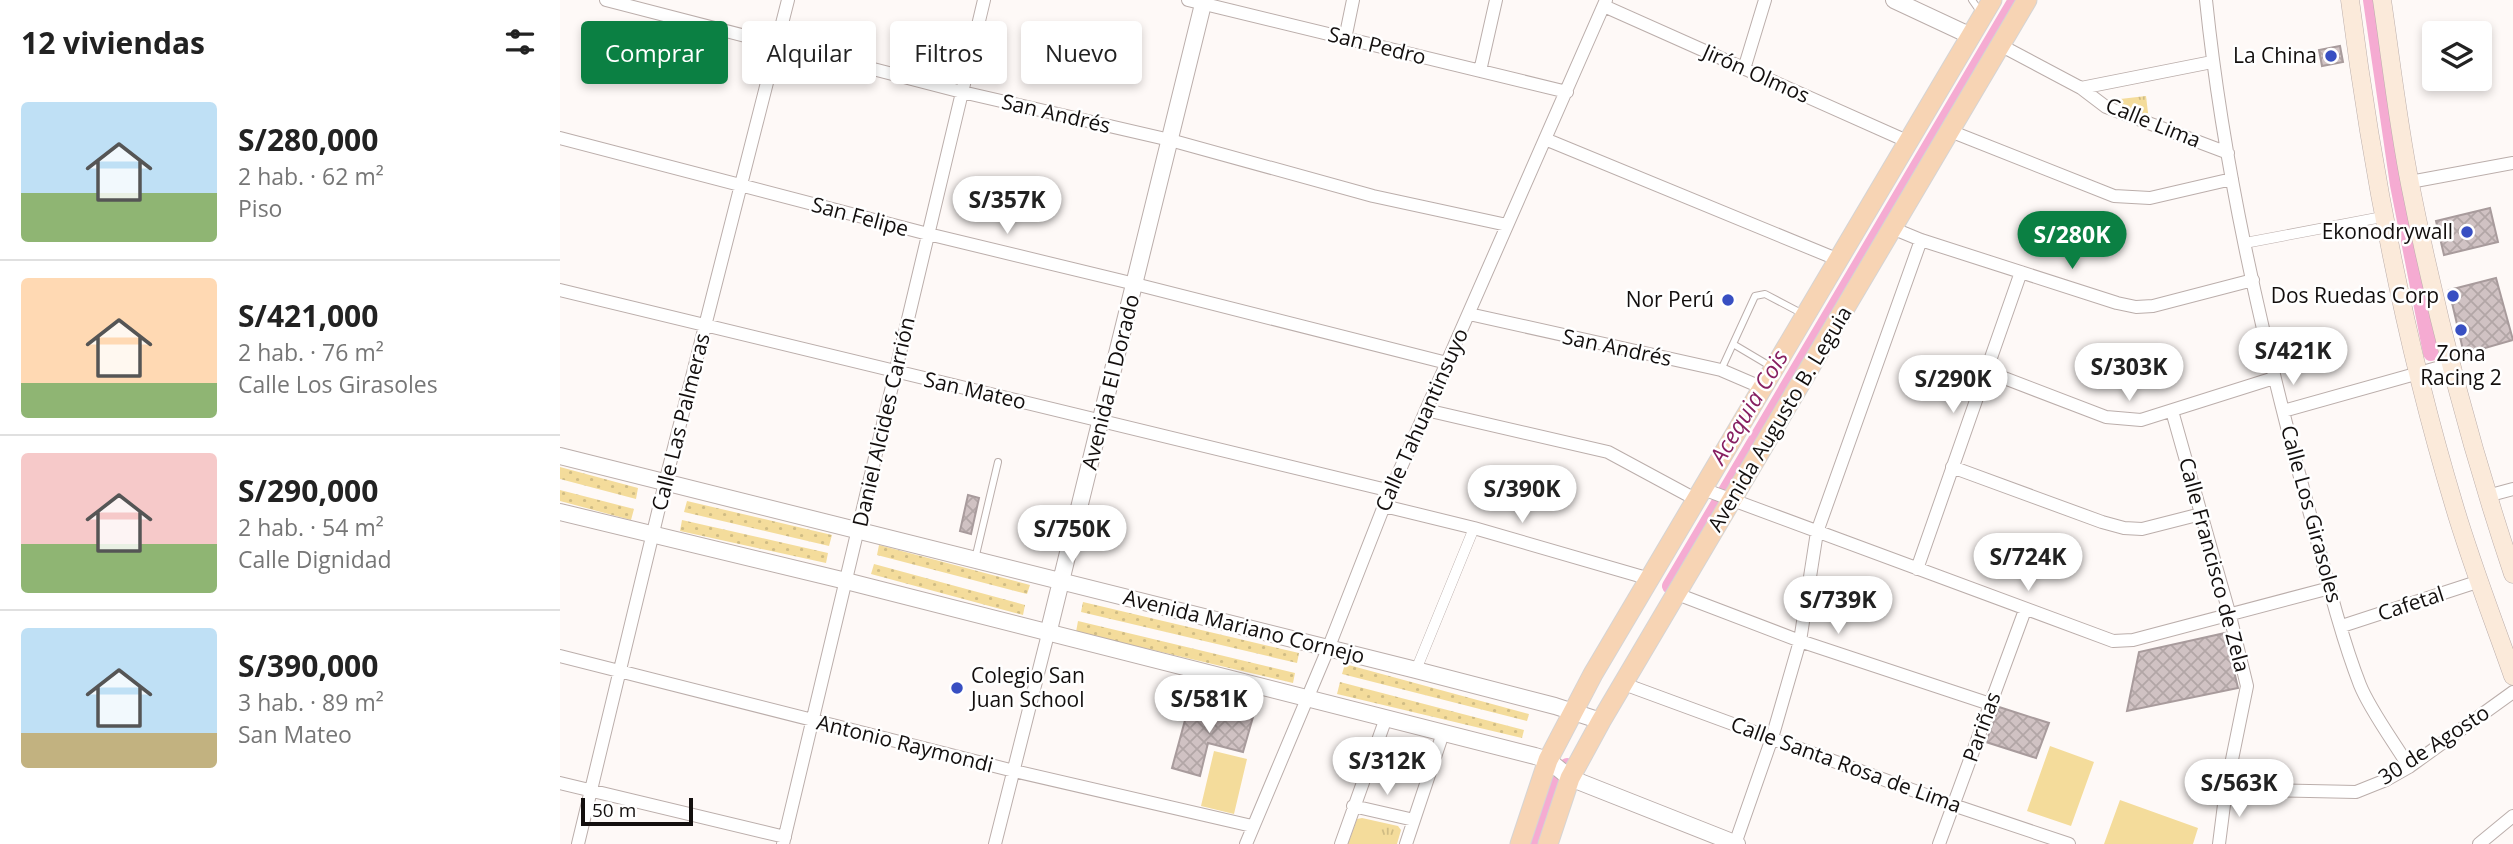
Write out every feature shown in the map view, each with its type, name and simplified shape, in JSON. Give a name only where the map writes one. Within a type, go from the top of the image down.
[{"type":"main road","name":"Avenida Augusto B. Leguia","points":[[1548,844],[1570,777],[1601,721],[2027,0]]},
{"type":"main road","points":[[2350,0],[2382,217],[2418,372],[2454,506],[2513,676]]},
{"type":"main road","points":[[2382,0],[2410,182],[2451,364],[2487,496],[2513,574]]},
{"type":"main road","name":"Avenida Augusto B. Leguia","points":[[1520,844],[1548,760],[1573,711],[1971,36],[1983,5]]},
{"type":"street","name":"San Andrés","points":[[606,0],[742,36]]},
{"type":"street","name":"Calle Las Palmeras","points":[[783,21],[788,0]]},
{"type":"street","name":"Daniel Alcides Carrión","points":[[784,841],[984,0]]},
{"type":"street","points":[[1345,38],[1353,0]]},
{"type":"street","points":[[1480,71],[1496,0]]},
{"type":"street","points":[[1744,69],[1765,0]]},
{"type":"street","name":"Calle Los Girasoles","points":[[2206,0],[2212,62],[2232,179],[2274,378],[2330,588],[2361,687],[2409,767]]},
{"type":"street","name":"San Pedro","points":[[1198,1],[1567,92]]},
{"type":"street","name":"Avenida El Dorado","points":[[995,844],[1170,140],[1198,1]]},
{"type":"street","points":[[1900,1],[1971,36]]},
{"type":"street","name":"Jirón Olmos","points":[[1605,3],[1744,69],[1909,142]]},
{"type":"street","name":"Calle Tahuantinsuyo","points":[[1246,844],[1328,649],[1384,506],[1605,3]]},
{"type":"street","name":"Calle Lima","points":[[2000,46],[2081,88],[2106,107],[2228,153]]},
{"type":"street","name":"Calle Lima","points":[[2081,88],[2212,62]]},
{"type":"street","name":"San Andrés","points":[[876,70],[1170,140],[1373,196],[1507,225]]},
{"type":"street","name":"Calle Las Palmeras","points":[[578,844],[665,483],[767,84]]},
{"type":"street","points":[[1950,131],[2114,196],[2150,198],[2232,179]]},
{"type":"street","name":"San Felipe","points":[[560,138],[928,234],[1447,363]]},
{"type":"street","points":[[1545,139],[1839,260]]},
{"type":"street","points":[[2410,182],[2513,163]]},
{"type":"street","points":[[2245,243],[2382,217]]},
{"type":"street","points":[[1892,228],[1921,240],[2136,307],[2153,306],[2253,281]]},
{"type":"street","points":[[560,512],[846,581],[1548,760],[1570,777],[1736,844],[1772,738],[1800,641],[1817,532],[1921,240]]},
{"type":"street","points":[[1917,569],[2021,272]]},
{"type":"street","name":"San Mateo","points":[[560,290],[1391,491]]},
{"type":"street","name":"San Andrés","points":[[1469,314],[1721,370],[1763,388]]},
{"type":"street","points":[[2283,411],[2451,364]]},
{"type":"street","points":[[1986,371],[2106,418],[2141,420],[2274,378]]},
{"type":"street","points":[[1426,410],[1608,452],[1701,493],[1731,500],[2113,641],[2133,640],[2330,588]]},
{"type":"street","name":"Calle Francisco de Zela","points":[[2172,411],[2247,685],[2226,789],[2219,844]]},
{"type":"street","name":"Avenida Mariano Cornejo","points":[[560,457],[1416,670],[1573,711],[1601,721]]},
{"type":"street","points":[[1952,467],[2124,528],[2142,529],[2201,514]]},
{"type":"street","points":[[2487,496],[2513,489]]},
{"type":"street","points":[[1384,506],[1474,528],[1650,579]]},
{"type":"street","points":[[1416,670],[1474,528]]},
{"type":"street","name":"Cafetal","points":[[2342,626],[2480,581]]},
{"type":"street","points":[[1677,594],[1800,641],[1990,704]]},
{"type":"street","name":"Pariñas","points":[[1939,844],[2025,610]]},
{"type":"street","name":"Antonio Raymondi","points":[[560,656],[1014,771],[1252,826]]},
{"type":"street","name":"Calle Santa Rosa de Lima","points":[[1624,684],[1953,805],[2069,844]]},
{"type":"street","name":"30 de Agosto","points":[[2226,789],[2356,792],[2409,767],[2513,692]]},
{"type":"street","points":[[1341,844],[1386,719]]},
{"type":"street","points":[[1406,844],[1444,733]]},
{"type":"street","points":[[560,783],[784,841]]},
{"type":"street","points":[[1353,806],[1414,820]]},
{"type":"street","points":[[2479,844],[2513,816]]},
{"type":"lane","points":[[1721,370],[1755,296],[1765,294],[1806,316]]},
{"type":"lane","points":[[1733,344],[1774,368]]},
{"type":"lane","points":[[975,561],[998,462]]},
{"type":"green space","points":[[2146,96],[2149,121],[2103,101]]},
{"type":"green space","points":[[560,467],[638,488],[636,499],[560,479]]},
{"type":"green space","points":[[560,490],[634,509],[631,520],[560,501]]},
{"type":"green space","points":[[687,501],[832,535],[829,546],[684,512]]},
{"type":"green space","points":[[682,520],[828,553],[826,563],[680,531]]},
{"type":"green space","points":[[879,545],[1030,585],[1027,594],[877,555]]},
{"type":"green space","points":[[874,564],[1025,605],[1023,615],[871,574]]},
{"type":"green space","points":[[1083,602],[1299,653],[1297,663],[1081,612]]},
{"type":"green space","points":[[1078,621],[1295,673],[1293,683],[1076,632]]},
{"type":"green space","points":[[1345,664],[1529,714],[1527,721],[1342,674]]},
{"type":"green space","points":[[1340,682],[1524,730],[1522,738],[1337,694]]},
{"type":"green space","points":[[2050,746],[2094,762],[2071,826],[2027,811]]},
{"type":"green space","points":[[1214,751],[1247,759],[1234,814],[1201,806]]},
{"type":"green space","points":[[2120,800],[2198,828],[2193,844],[2104,844]]},
{"type":"green space","points":[[1357,819],[1398,826],[1401,830],[1397,844],[1348,844]]},
{"type":"building","name":"La China","points":[[2340,46],[2343,62],[2322,66],[2319,50]]},
{"type":"building","name":"Ekonodrywall","points":[[2490,208],[2498,242],[2444,255],[2436,221]]},
{"type":"building","points":[[2496,278],[2513,340],[2464,354],[2449,290]]},
{"type":"building","points":[[968,495],[979,498],[971,534],[960,531]]},
{"type":"building","points":[[2225,633],[2238,688],[2127,711],[2139,652]]},
{"type":"building","points":[[1190,702],[1253,717],[1243,752],[1208,743],[1200,776],[1172,768]]},
{"type":"building","points":[[1999,707],[2049,723],[2036,758],[1986,742]]},
{"type":"waterway","name":"Acequia Cois","points":[[1670,586],[2016,0]]},
{"type":"waterway","points":[[2371,0],[2398,185],[2431,353]]},
{"type":"waterway","name":"Acequia Cois","points":[[1535,844],[1550,800],[1567,766]]},
{"type":"place","name":"La China","points":[[2331,56]]},
{"type":"place","name":"Ekonodrywall","points":[[2467,232]]},
{"type":"place","name":"Dos Ruedas Corp","points":[[2453,296]]},
{"type":"place","name":"Nor Perú","points":[[1728,300]]},
{"type":"place","name":"Zona Racing 2","points":[[2461,330]]},
{"type":"place","name":"Colegio San Juan School","points":[[957,688]]}]
